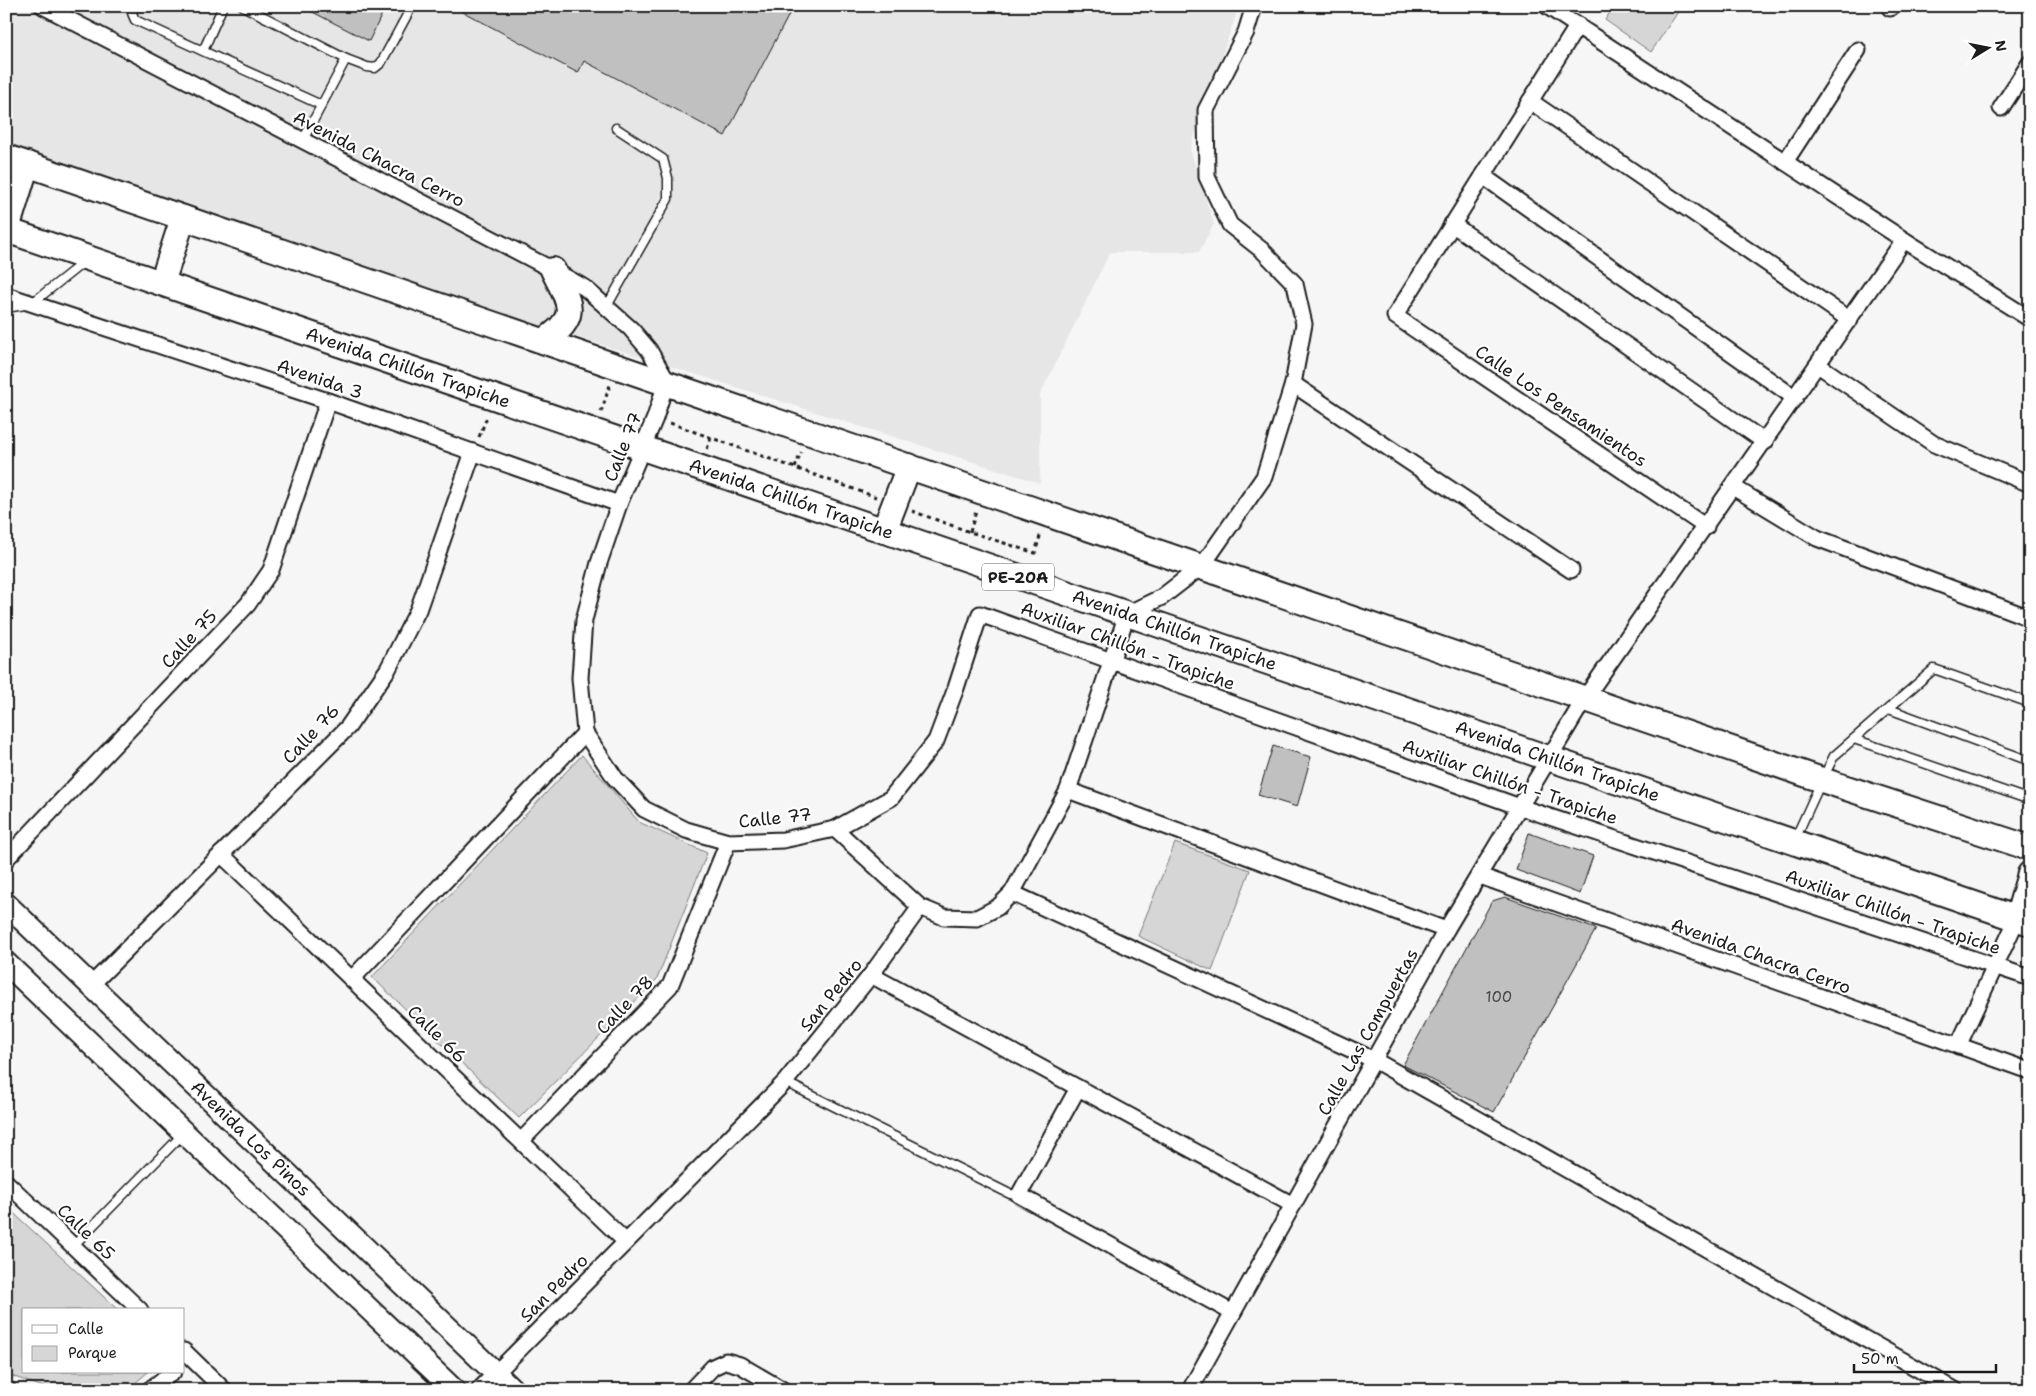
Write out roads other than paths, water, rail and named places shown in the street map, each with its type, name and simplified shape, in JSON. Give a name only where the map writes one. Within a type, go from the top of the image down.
[{"type":"main road","points":[[6,231],[17,161],[1822,780],[2030,848]]},
{"type":"main road","points":[[162,283],[183,218]]},
{"type":"main road","name":"Avenida Chillón Trapiche","points":[[6,231],[2023,921]]},
{"type":"main road","points":[[544,341],[565,325],[568,315],[568,301],[553,270]]},
{"type":"main road","points":[[884,531],[909,466]]},
{"type":"main road","points":[[2023,921],[2030,874]]},
{"type":"street","name":"Avenida Chacra Cerro","points":[[43,6],[553,270],[584,288],[631,328],[650,350],[661,368],[665,383]]},
{"type":"street","points":[[836,829],[920,907],[944,916],[977,918],[998,908],[1012,893],[1068,790],[1127,614],[1162,597],[1202,566],[1264,477],[1294,384],[1304,324],[1295,284],[1263,251],[1230,225],[1207,177],[1206,110],[1246,32],[1254,6]]},
{"type":"street","points":[[1547,6],[1904,240],[2030,319]]},
{"type":"street","points":[[1578,25],[1452,224],[1765,442]]},
{"type":"street","points":[[1785,162],[1858,50]]},
{"type":"street","points":[[2001,108],[2030,63]]},
{"type":"street","points":[[1530,101],[1850,320]]},
{"type":"street","points":[[1483,176],[1795,398]]},
{"type":"street","name":"Calle Los Pensamientos","points":[[1452,224],[1395,316],[1706,527]]},
{"type":"street","name":"Calle Las Compuertas","points":[[1190,1390],[1446,930],[1585,698],[1706,527],[1904,240]]},
{"type":"street","name":"Avenida 3","points":[[6,296],[328,402],[619,504]]},
{"type":"street","points":[[1818,365],[1934,444],[2030,484]]},
{"type":"street","name":"Calle 77","points":[[665,383],[644,449],[619,504],[599,564],[584,620],[580,678],[586,733],[615,778],[644,809],[686,830],[728,842],[783,840],[836,829],[891,798],[936,741],[956,688],[980,614]]},
{"type":"street","points":[[1294,384],[1571,570]]},
{"type":"street","name":"Calle 75","points":[[6,860],[252,598],[271,570],[328,402]]},
{"type":"street","name":"Calle 76","points":[[91,985],[348,726],[388,669],[418,610],[473,452]]},
{"type":"street","points":[[1733,487],[1817,538],[2030,618]]},
{"type":"street","name":"Auxiliar Chillón - Trapiche","points":[[980,614],[1520,807],[2030,978]]},
{"type":"street","points":[[352,979],[586,733]]},
{"type":"street","points":[[1068,790],[1446,930]]},
{"type":"street","name":"Calle 78","points":[[521,1141],[670,986],[728,842]]},
{"type":"street","name":"Calle 66","points":[[221,854],[626,1242]]},
{"type":"street","name":"Avenida Chacra Cerro","points":[[1480,876],[2030,1072]]},
{"type":"street","points":[[1012,893],[1374,1060],[1955,1390]]},
{"type":"street","name":"Avenida Los Pinos","points":[[6,904],[513,1390]]},
{"type":"street","name":"San Pedro","points":[[480,1390],[785,1082],[871,975],[920,907]]},
{"type":"street","points":[[1958,1046],[1994,966],[2023,921]]},
{"type":"street","points":[[6,963],[454,1390]]},
{"type":"street","points":[[871,975],[1293,1205]]},
{"type":"street","points":[[1078,1088],[1019,1196],[1233,1313]]},
{"type":"street","name":"Calle 65","points":[[6,1182],[138,1308]]},
{"type":"street","points":[[186,1358],[224,1390]]},
{"type":"street","points":[[691,1390],[713,1367],[726,1361],[740,1364],[784,1390]]},
{"type":"street","points":[[149,1390],[170,1374]]},
{"type":"lane","points":[[135,6],[132,13],[135,20],[321,105]]},
{"type":"lane","points":[[203,51],[223,6]]},
{"type":"lane","points":[[243,6],[367,68],[375,68],[381,63],[412,6]]},
{"type":"lane","points":[[303,140],[346,59]]},
{"type":"lane","points":[[606,306],[668,199],[668,178],[663,159],[616,128]]},
{"type":"lane","points":[[6,308],[31,304],[89,258]]},
{"type":"lane","points":[[1794,843],[1834,756],[1934,669],[2030,703]]},
{"type":"lane","points":[[1889,709],[2030,761]]},
{"type":"lane","points":[[1854,739],[2030,800]]},
{"type":"lane","points":[[785,1082],[1010,1194],[1019,1196]]},
{"type":"lane","points":[[73,1246],[184,1132]]}]
